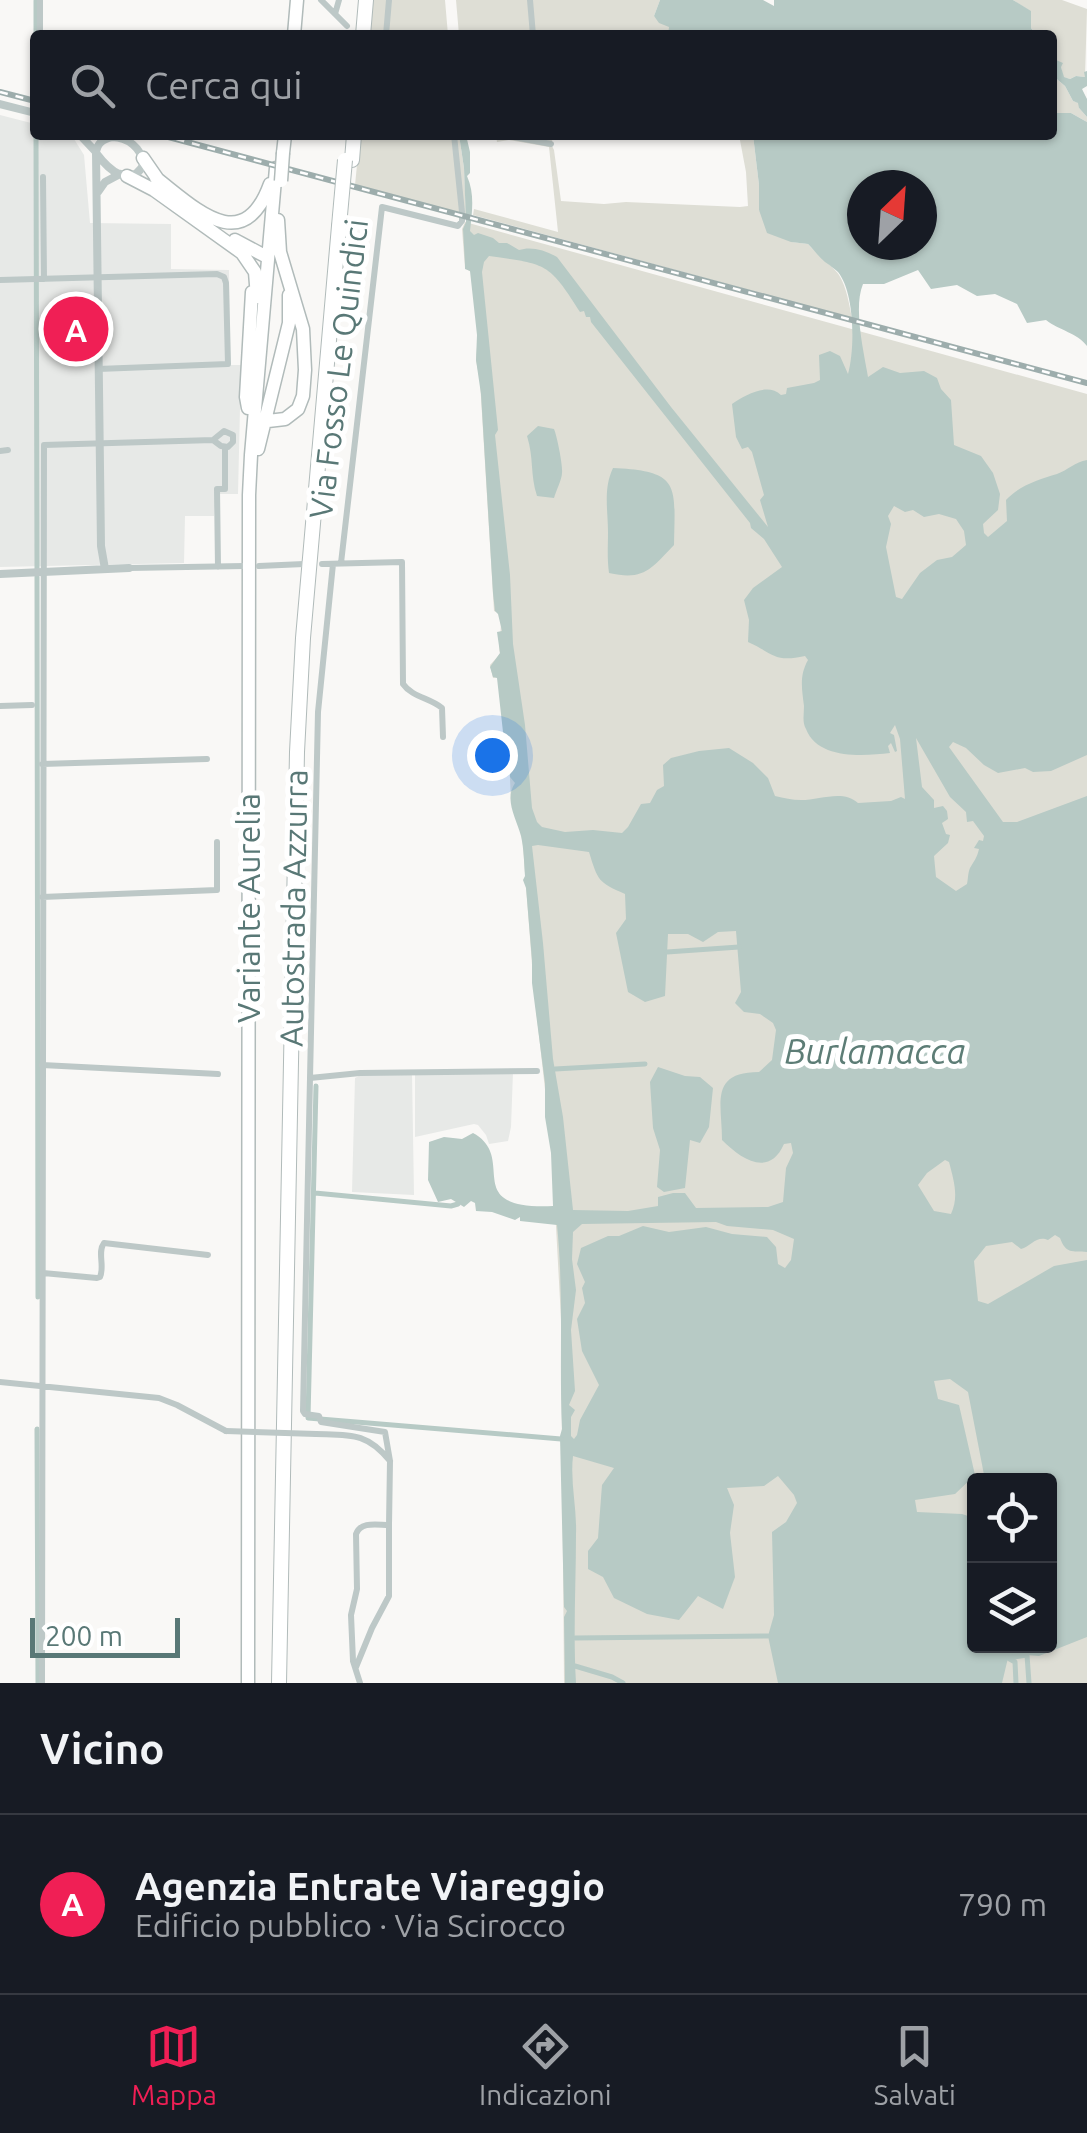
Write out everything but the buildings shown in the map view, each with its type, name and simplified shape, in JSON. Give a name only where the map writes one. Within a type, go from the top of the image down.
[{"type":"highway","points":[[291,30],[294,0]]},
{"type":"highway","points":[[355,30],[362,0]]},
{"type":"highway","name":"Variante Aurelia","points":[[250,1683],[254,452],[281,140]]},
{"type":"highway","name":"Autostrada Azzurra","points":[[283,1683],[304,751],[350,140]]},
{"type":"highway","points":[[143,158],[173,197],[239,259],[247,272],[251,285],[248,408]]},
{"type":"highway","points":[[123,175],[151,188],[204,225],[242,253],[254,270],[254,452]]},
{"type":"highway","points":[[156,178],[206,216],[228,223],[254,213],[276,177]]},
{"type":"highway","name":"Variante Aurelia","points":[[254,452],[278,214],[276,177]]},
{"type":"highway","points":[[268,421],[282,421],[294,414],[302,402],[305,381],[303,329],[280,252],[278,214]]},
{"type":"highway","points":[[204,225],[264,256]]},
{"type":"highway","points":[[254,452],[290,317],[289,294],[277,268]]},
{"type":"street","points":[[40,0],[40,30]]},
{"type":"street","points":[[320,0],[353,30]]},
{"type":"street","points":[[336,14],[340,0]]},
{"type":"street","points":[[386,30],[389,0]]},
{"type":"street","points":[[530,0],[533,30]]},
{"type":"street","points":[[0,104],[30,111]]},
{"type":"street","points":[[85,140],[107,166],[123,175]]},
{"type":"street","points":[[101,560],[96,152],[103,140]]},
{"type":"street","points":[[96,196],[105,182],[140,171],[144,164],[136,148],[123,140]]},
{"type":"street","name":"Via Fosso Le Quindici","points":[[337,563],[382,207],[458,226],[462,215],[454,140]]},
{"type":"street","points":[[544,140],[551,144]]},
{"type":"street","points":[[39,279],[43,177]]},
{"type":"street","points":[[0,280],[217,274],[224,277],[228,364],[98,369]]},
{"type":"street","points":[[212,440],[220,433],[232,435],[232,442],[225,448],[225,489],[216,489],[218,567]]},
{"type":"street","points":[[42,1683],[44,446],[212,440],[225,448]]},
{"type":"street","points":[[101,560],[128,568],[244,566]]},
{"type":"street","points":[[0,574],[84,570],[101,560],[128,568]]},
{"type":"street","points":[[322,564],[402,562],[403,684],[442,708],[444,737]]},
{"type":"street","points":[[337,563],[318,712],[302,1406],[308,1415],[321,1420],[386,1432],[390,1461],[389,1596],[356,1668]]},
{"type":"street","points":[[259,566],[304,564]]},
{"type":"street","points":[[0,706],[32,705]]},
{"type":"street","points":[[42,764],[207,759]]},
{"type":"street","points":[[42,898],[217,890],[217,842]]},
{"type":"street","points":[[42,1065],[218,1074]]},
{"type":"street","points":[[310,1078],[360,1073],[537,1070]]},
{"type":"street","points":[[43,1272],[97,1278],[102,1273],[100,1249],[104,1243],[208,1254]]},
{"type":"street","points":[[0,1382],[159,1398],[226,1432],[360,1436],[380,1448],[390,1461]]},
{"type":"street","points":[[360,1683],[351,1615],[357,1589],[356,1534],[364,1525],[389,1525]]},
{"type":"shaded area","points":[[372,0],[445,0],[448,30],[369,30]]},
{"type":"shaded area","points":[[456,0],[660,0],[654,16],[670,27],[669,30],[459,30]]},
{"type":"shaded area","points":[[1013,0],[1062,0],[1087,9],[1085,77],[1063,77],[1057,62],[1057,30],[1032,30],[1030,11]]},
{"type":"shaded area","points":[[1057,79],[1073,101],[1079,103],[1087,122],[1071,113],[1057,113]]},
{"type":"shaded area","points":[[0,115],[30,123],[30,140],[75,140],[84,155],[90,223],[171,224],[171,269],[229,270],[230,365],[241,365],[238,494],[216,494],[214,516],[185,516],[184,563],[0,567]]},
{"type":"shaded area","points":[[360,140],[460,140],[466,215],[355,185]]},
{"type":"shaded area","points":[[509,140],[552,140],[561,201],[740,207],[748,206],[740,140],[754,140],[759,210],[792,242],[808,244],[836,272],[846,291],[852,318],[473,215],[474,209],[558,232],[549,147]]},
{"type":"shaded area","points":[[465,222],[1087,394],[1087,1683],[564,1683],[561,1319],[552,1152],[522,833],[511,802],[498,677],[493,678],[490,665],[500,654],[501,624],[499,613],[494,611],[476,360],[478,335],[471,272],[465,268]]},
{"type":"shaded area","points":[[513,1072],[508,1141],[489,1144],[474,1124],[415,1137],[415,1073]]},
{"type":"shaded area","points":[[412,1073],[414,1195],[352,1192],[355,1078]]},
{"type":"water","points":[[660,0],[763,0],[774,6],[774,0],[1013,0],[1031,11],[1032,30],[669,30],[654,16]]},
{"type":"water","points":[[1057,60],[1063,63],[1064,77],[1085,77],[1087,71],[1087,86],[1082,89],[1087,99],[1087,117],[1073,101],[1057,79]]},
{"type":"water","name":"Burlamacca","points":[[1057,113],[1071,113],[1087,122],[1087,346],[1046,320],[1027,323],[1017,304],[995,294],[977,296],[957,285],[931,289],[918,270],[884,284],[863,284],[860,294],[859,317],[868,377],[883,367],[900,373],[924,371],[937,378],[951,400],[954,445],[981,456],[993,473],[1000,494],[998,510],[983,524],[988,537],[1007,521],[1006,500],[1011,495],[1087,460],[1087,755],[1051,771],[1033,772],[1025,768],[998,773],[966,748],[953,742],[949,747],[1003,822],[1017,822],[1087,796],[1087,1252],[1067,1249],[1055,1235],[1021,1249],[1012,1242],[986,1246],[974,1261],[978,1301],[988,1304],[1054,1266],[1087,1260],[1087,1637],[1057,1649],[1057,1473],[984,1473],[968,1392],[950,1379],[934,1381],[938,1399],[959,1405],[975,1473],[967,1473],[967,1483],[955,1494],[915,1500],[917,1512],[967,1516],[967,1653],[1047,1653],[1008,1658],[1002,1683],[778,1683],[768,1636],[774,1615],[772,1532],[786,1522],[797,1503],[778,1476],[764,1486],[727,1488],[734,1505],[730,1533],[735,1577],[723,1609],[698,1596],[679,1620],[647,1614],[614,1598],[603,1577],[588,1569],[588,1551],[598,1538],[602,1485],[614,1468],[573,1456],[576,1683],[565,1683],[567,1611],[557,1225],[476,1211],[471,1201],[464,1207],[451,1199],[438,1202],[428,1180],[429,1142],[444,1137],[462,1139],[473,1133],[486,1143],[498,1191],[507,1200],[553,1206],[523,846],[511,802],[515,783],[510,777],[497,678],[490,667],[500,653],[497,632],[502,631],[493,593],[477,335],[470,271],[465,269],[464,168],[460,140],[467,140],[470,152],[470,231],[519,250],[538,249],[557,257],[768,527],[752,452],[748,447],[742,449],[736,437],[732,404],[756,391],[770,390],[781,395],[786,394],[787,388],[820,380],[819,355],[830,351],[840,356],[848,374],[852,322],[848,293],[838,272],[808,244],[767,233],[759,210],[754,140],[1057,140]],"holes":[[[489,256],[535,264],[553,274],[751,528],[764,539],[782,567],[753,588],[744,600],[749,620],[748,642],[780,658],[805,656],[808,660],[802,683],[804,724],[821,746],[843,754],[868,755],[890,753],[891,743],[895,752],[894,735],[890,733],[895,725],[900,739],[905,799],[858,803],[838,796],[801,800],[775,796],[768,778],[729,748],[671,758],[663,765],[664,786],[650,803],[641,804],[622,833],[565,832],[542,827],[537,822],[532,808],[513,644],[495,435],[498,430],[482,272]],[[894,506],[924,517],[939,514],[956,519],[964,531],[966,545],[920,573],[902,599],[896,597],[886,547],[891,524],[888,516]],[[916,738],[950,797],[966,812],[967,822],[973,821],[984,836],[974,848],[979,849],[967,884],[956,891],[936,877],[934,856],[948,843],[950,835],[942,823],[948,819],[947,811],[943,806],[934,808],[934,800],[922,787]],[[532,846],[589,852],[600,879],[625,894],[626,919],[616,933],[628,992],[645,1002],[665,996],[668,934],[688,934],[703,942],[718,932],[736,931],[741,992],[735,1003],[744,1012],[760,1014],[776,1030],[772,1060],[759,1072],[743,1073],[725,1084],[722,1140],[746,1159],[763,1163],[778,1154],[784,1144],[791,1143],[793,1153],[786,1168],[783,1202],[768,1207],[696,1208],[685,1193],[673,1193],[658,1197],[658,1206],[628,1211],[573,1210]],[[945,1160],[954,1182],[951,1214],[934,1211],[918,1185]],[[716,1222],[773,1230],[794,1239],[791,1260],[785,1268],[778,1264],[776,1247],[767,1237],[706,1227],[669,1232],[643,1226],[581,1248],[577,1264],[585,1282],[585,1303],[577,1319],[582,1351],[599,1385],[574,1439],[571,1417],[575,1410],[569,1405],[575,1391],[571,1330],[576,1290],[573,1232],[582,1224]]]},
{"type":"water","points":[[538,426],[554,429],[558,444],[562,473],[554,498],[537,496],[535,488],[527,436]]},
{"type":"water","points":[[613,468],[651,473],[669,485],[673,495],[674,545],[653,567],[639,574],[609,573],[607,492]]},
{"type":"water","points":[[658,1067],[700,1077],[713,1088],[709,1127],[700,1143],[690,1140],[685,1188],[664,1192],[657,1187],[660,1150],[653,1128],[650,1082]]},
{"type":"waterway","points":[[36,1],[36,30]]},
{"type":"waterway","points":[[36,140],[37,570]]},
{"type":"waterway","points":[[37,577],[38,1297]]},
{"type":"waterway","points":[[667,952],[739,947]]},
{"type":"waterway","points":[[555,1069],[645,1064]]},
{"type":"waterway","points":[[316,1086],[308,1418],[561,1439]]},
{"type":"waterway","points":[[315,1193],[458,1204]]},
{"type":"waterway","points":[[37,1429],[38,1683]]},
{"type":"waterway","points":[[575,1638],[768,1636]]},
{"type":"waterway","points":[[1016,1683],[1015,1662],[1008,1658],[1027,1655],[1029,1683]]},
{"type":"waterway","points":[[575,1666],[623,1683]]},
{"type":"railway","points":[[0,92],[30,100]]},
{"type":"railway","points":[[180,140],[1087,383]]},
{"type":"place","name":"Agenzia Entrate Viareggio","points":[[76,329]]}]
